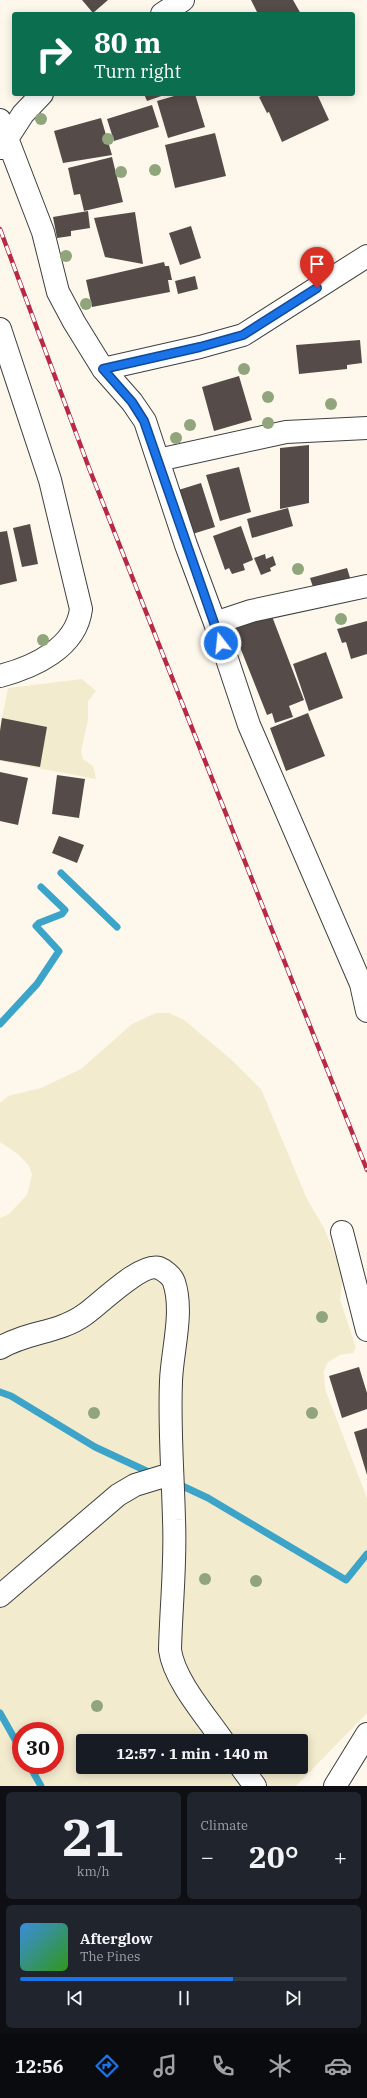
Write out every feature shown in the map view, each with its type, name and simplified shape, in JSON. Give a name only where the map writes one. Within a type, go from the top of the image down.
[{"type":"street","points":[[165,12],[183,0]]},
{"type":"street","points":[[3,145],[23,114],[40,96]]},
{"type":"street","points":[[0,120],[3,145],[43,232],[58,292],[74,322],[103,369],[132,402],[144,421],[186,545],[215,623],[249,726],[360,984],[367,1011]]},
{"type":"street","points":[[103,369],[206,346],[243,335],[367,256]]},
{"type":"street","points":[[0,329],[50,480],[81,609],[79,622],[71,637],[38,662],[26,669],[0,676]]},
{"type":"street","points":[[158,460],[286,432],[367,428]]},
{"type":"street","points":[[215,623],[251,611],[367,586]]},
{"type":"street","points":[[342,1232],[367,1330]]},
{"type":"street","points":[[0,1348],[21,1338],[64,1327],[83,1316],[135,1275],[147,1268],[157,1268],[166,1272],[174,1281],[178,1321],[171,1381],[171,1474],[174,1521],[170,1650],[172,1663],[219,1734]]},
{"type":"street","points":[[0,1596],[118,1495],[135,1485],[171,1474]]},
{"type":"street","points":[[335,1786],[367,1734]]},
{"type":"street","points":[[246,1774],[255,1786]]},
{"type":"shaded area","points":[[82,679],[96,691],[88,701],[88,720],[81,751],[83,759],[93,766],[96,779],[0,761],[0,727],[8,688]]},
{"type":"shaded area","points":[[156,1013],[169,1013],[184,1020],[232,1060],[261,1089],[307,1199],[324,1228],[343,1275],[340,1299],[356,1348],[353,1353],[340,1355],[328,1362],[324,1371],[325,1389],[367,1498],[367,1713],[308,1774],[308,1734],[76,1734],[76,1774],[308,1774],[296,1786],[0,1786],[0,1218],[9,1214],[27,1195],[32,1175],[29,1166],[19,1155],[0,1142],[0,1103],[8,1096],[41,1088],[81,1069],[132,1024]]},
{"type":"building","points":[[82,0],[108,0],[94,12],[92,12]]},
{"type":"building","points":[[251,0],[293,0],[300,12],[257,12]]},
{"type":"building","points":[[145,96],[161,96],[147,101]]},
{"type":"building","points":[[174,96],[196,96],[205,127],[168,138],[157,101]]},
{"type":"building","points":[[318,96],[329,120],[282,142],[269,112],[267,113],[259,97]]},
{"type":"building","points":[[152,105],[159,127],[114,141],[107,119]]},
{"type":"building","points":[[101,118],[112,155],[63,163],[54,131]]},
{"type":"building","points":[[215,133],[226,176],[175,188],[165,145]]},
{"type":"building","points":[[112,157],[123,202],[84,211],[80,194],[74,195],[68,168]]},
{"type":"building","points":[[88,211],[90,228],[71,231],[71,236],[57,238],[53,217]]},
{"type":"building","points":[[135,212],[143,264],[105,257],[94,218]]},
{"type":"building","points":[[191,226],[201,258],[180,265],[169,233]]},
{"type":"building","points":[[164,262],[165,266],[169,266],[172,280],[168,280],[170,292],[92,307],[86,280]]},
{"type":"building","points":[[195,276],[198,289],[178,294],[175,281]]},
{"type":"building","points":[[360,340],[362,363],[347,365],[347,369],[299,374],[296,345]]},
{"type":"building","points":[[239,376],[252,420],[214,431],[202,387]]},
{"type":"building","points":[[309,445],[309,503],[280,509],[280,448]]},
{"type":"building","points":[[239,467],[251,512],[220,521],[206,475]]},
{"type":"building","points":[[201,483],[215,527],[186,536],[172,492]]},
{"type":"building","points":[[288,508],[293,526],[252,538],[247,519]]},
{"type":"building","points":[[30,524],[38,564],[22,567],[13,528]]},
{"type":"building","points":[[241,526],[253,560],[243,564],[245,570],[232,574],[229,568],[225,570],[213,536]]},
{"type":"building","points":[[7,531],[17,581],[0,585],[0,532]]},
{"type":"building","points":[[265,554],[266,559],[273,556],[276,565],[270,568],[271,571],[261,575],[254,558]]},
{"type":"building","points":[[347,568],[352,584],[315,593],[310,578]]},
{"type":"building","points":[[270,611],[304,700],[289,706],[293,717],[275,723],[272,713],[267,715],[232,627]]},
{"type":"building","points":[[367,621],[367,654],[351,659],[346,642],[342,643],[337,629]]},
{"type":"building","points":[[326,652],[343,698],[309,711],[293,664]]},
{"type":"building","points":[[308,713],[325,756],[286,771],[270,728]]},
{"type":"building","points":[[2,718],[47,727],[40,767],[0,760],[0,731]]},
{"type":"building","points":[[0,772],[28,778],[18,825],[0,821]]},
{"type":"building","points":[[57,775],[85,779],[79,818],[52,814]]},
{"type":"building","points":[[59,836],[84,845],[77,863],[52,853]]},
{"type":"building","points":[[359,1367],[367,1393],[367,1409],[342,1418],[329,1376]]},
{"type":"building","points":[[367,1428],[367,1475],[354,1432]]},
{"type":"waterway","points":[[61,873],[117,927]]},
{"type":"waterway","points":[[0,1024],[37,984],[59,951],[36,926],[39,923],[62,914],[65,910],[41,887]]},
{"type":"waterway","points":[[0,1392],[11,1396],[95,1447],[153,1474]]},
{"type":"waterway","points":[[176,1483],[208,1498],[346,1580],[367,1554]]},
{"type":"waterway","points":[[0,1713],[12,1734]]},
{"type":"waterway","points":[[34,1774],[41,1786]]},
{"type":"railway","points":[[0,229],[89,468],[367,1170]]},
{"type":"route","points":[[221,643],[144,421],[132,402],[103,369],[224,342],[243,335],[317,288]]}]
